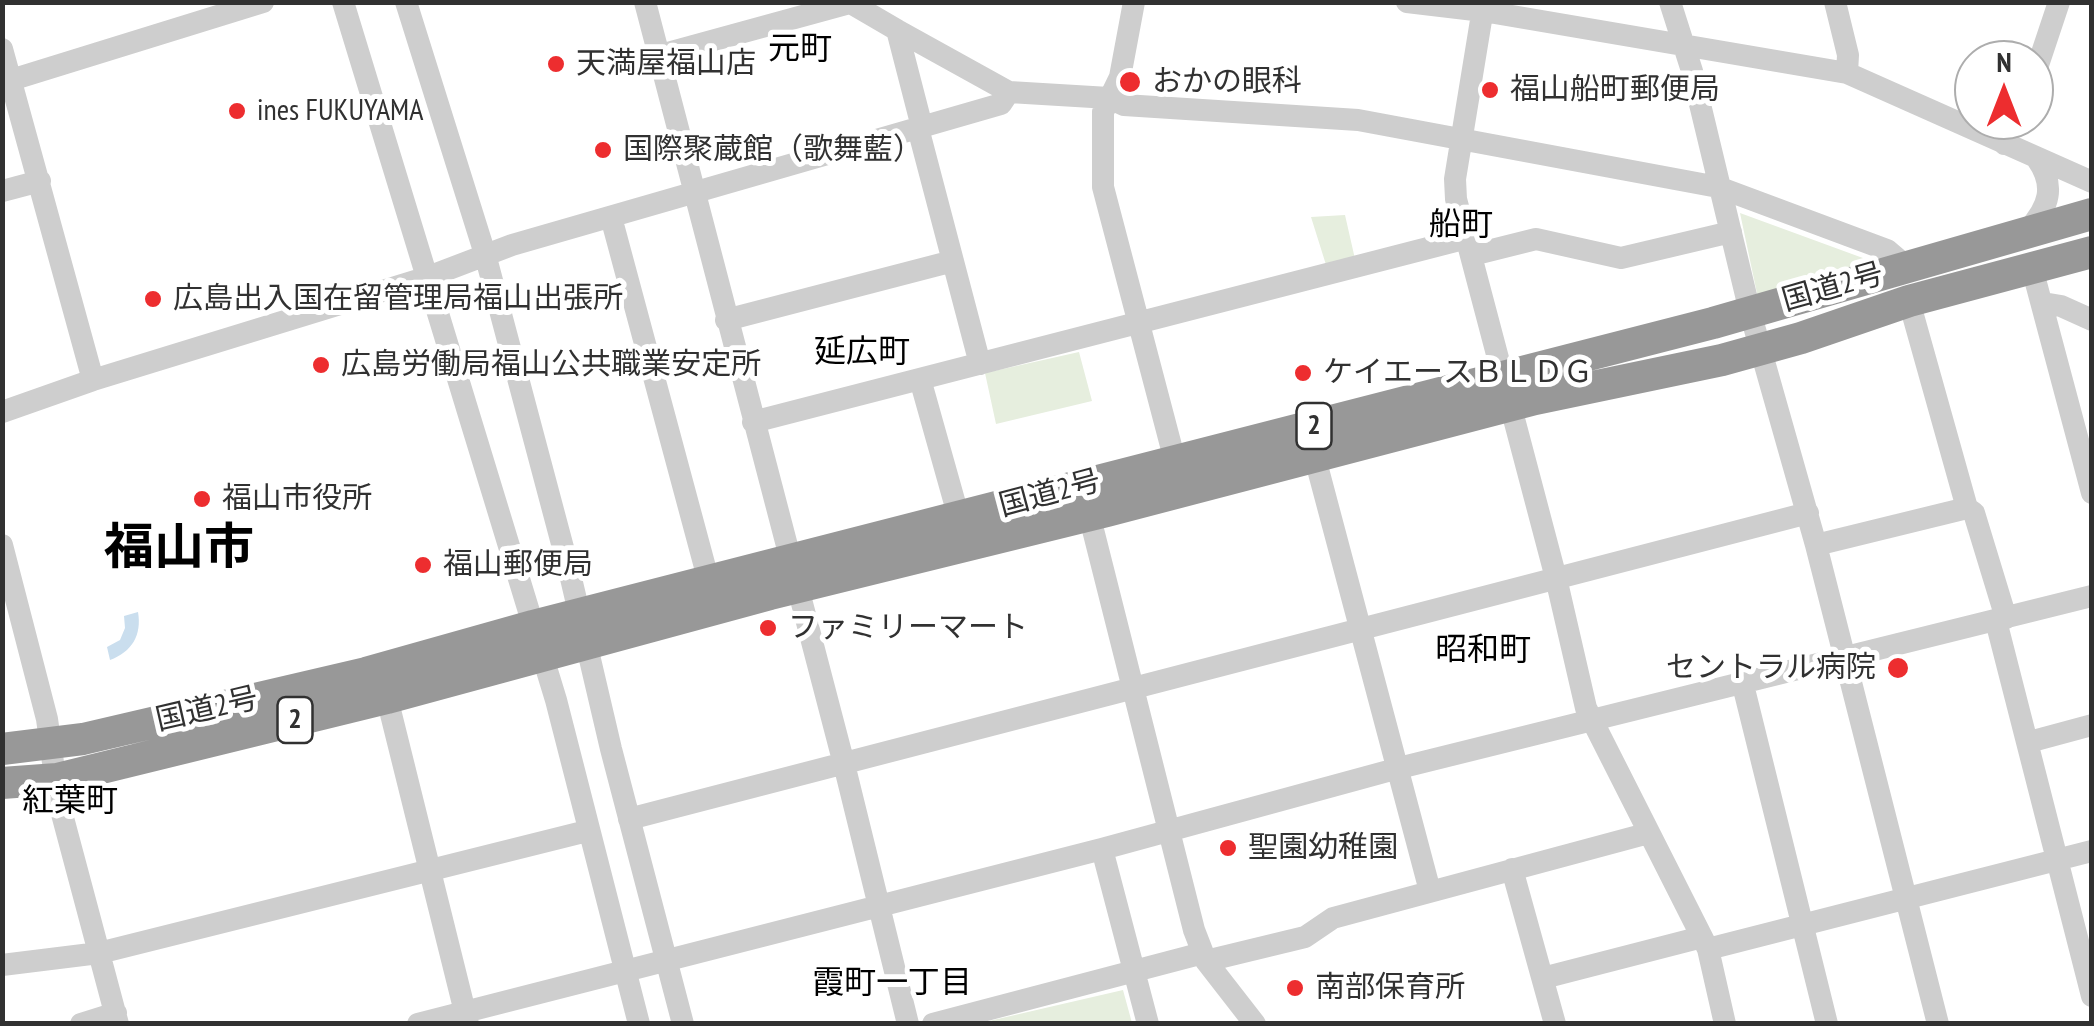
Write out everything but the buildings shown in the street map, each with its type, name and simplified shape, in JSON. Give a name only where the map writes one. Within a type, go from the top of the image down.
[{"type":"highway","name":"国道2号","points":[[2,749],[53,744],[366,674],[537,641],[1085,500],[1175,460],[1750,312],[2092,214]]},
{"type":"highway","name":"国道2号","points":[[582,629],[708,582],[793,574],[959,518],[1085,500],[1315,458],[1502,377],[1722,360],[1760,346],[1802,338],[1909,301],[2092,252]]},
{"type":"highway","name":"国道2号","points":[[2,783],[57,779],[387,698],[537,641]]},
{"type":"street","points":[[11,80],[262,2]]},
{"type":"street","points":[[343,2],[537,641],[638,1024]]},
{"type":"street","points":[[406,2],[485,254],[683,1024]]},
{"type":"street","points":[[645,2],[908,1024]]},
{"type":"street","points":[[1134,2],[1116,102],[1103,112],[1104,187],[1175,460]]},
{"type":"street","points":[[1407,2],[1483,7],[1847,73],[2092,182]]},
{"type":"street","points":[[1670,2],[1750,312],[1808,512],[1938,1024]]},
{"type":"street","points":[[1835,2],[1848,56],[1847,73]]},
{"type":"street","points":[[2046,40],[2059,2]]},
{"type":"street","points":[[660,55],[850,3],[1009,92],[1358,120],[1718,187],[1888,250],[1907,267]]},
{"type":"street","points":[[1483,7],[1454,179],[1469,246],[1586,708],[1705,943],[1725,1024]]},
{"type":"street","points":[[897,30],[980,364]]},
{"type":"street","points":[[2,49],[93,380]]},
{"type":"street","points":[[2,412],[93,380],[428,277],[485,254],[1001,104],[1009,92]]},
{"type":"street","points":[[2004,144],[2006,140]]},
{"type":"street","points":[[2028,230],[2040,217],[2049,197],[2048,179],[2037,159]]},
{"type":"street","points":[[2,191],[40,181]]},
{"type":"street","points":[[610,218],[708,582]]},
{"type":"street","points":[[753,422],[1138,324],[1469,246],[1536,239],[1620,258],[1731,232]]},
{"type":"street","points":[[726,320],[953,262]]},
{"type":"street","points":[[2032,268],[2085,446],[2092,493]]},
{"type":"street","points":[[1909,301],[1966,508],[1974,513],[2090,988]]},
{"type":"street","points":[[2043,303],[2061,306],[2092,320]]},
{"type":"street","points":[[920,379],[959,518]]},
{"type":"street","points":[[1315,458],[1430,891]]},
{"type":"street","points":[[1085,500],[1194,930],[1205,957],[1255,1024]]},
{"type":"street","points":[[1816,546],[1966,508]]},
{"type":"street","points":[[629,819],[1808,512]]},
{"type":"street","points":[[2,545],[8,588],[53,744],[58,800],[117,1018],[81,1024]]},
{"type":"street","points":[[418,1024],[467,1017],[667,960],[1400,768],[2092,596]]},
{"type":"street","points":[[1743,685],[1827,1024]]},
{"type":"street","points":[[387,698],[467,1017]]},
{"type":"street","points":[[2029,742],[2092,725]]},
{"type":"street","points":[[2,965],[99,953],[587,831]]},
{"type":"street","points":[[932,1024],[1134,971],[1304,937],[1333,918],[1649,833]]},
{"type":"street","points":[[1102,849],[1148,1024]]},
{"type":"street","points":[[1543,978],[1802,924],[2092,851]]},
{"type":"street","points":[[1512,870],[1554,1024]]},
{"type":"green space","points":[[1740,213],[1882,265],[1758,298]]},
{"type":"green space","points":[[1345,215],[1355,259],[1327,268],[1311,217]]},
{"type":"green space","points":[[1079,352],[1092,401],[996,424],[985,373]]},
{"type":"green space","points":[[1123,990],[1132,1023],[976,1024]]},
{"type":"water","points":[[138,612],[134,642],[110,660],[107,647],[120,640],[124,616]]},
{"type":"place","name":"天満屋福山店","points":[[556,64]]},
{"type":"place","name":"おかの眼科","points":[[1130,82]]},
{"type":"place","name":"福山船町郵便局","points":[[1490,90]]},
{"type":"place","name":"ines FUKUYAMA","points":[[237,111]]},
{"type":"place","name":"国際聚蔵館（歌舞藍）","points":[[603,150]]},
{"type":"place","name":"広島出入国在留管理局福山出張所","points":[[153,299]]},
{"type":"place","name":"広島労働局福山公共職業安定所","points":[[321,365]]},
{"type":"place","name":"ケイエースＢＬＤＧ","points":[[1303,373]]},
{"type":"place","name":"福山市役所","points":[[202,499]]},
{"type":"place","name":"福山郵便局","points":[[423,565]]},
{"type":"place","name":"ファミリーマート","points":[[768,628]]},
{"type":"place","name":"セントラル病院","points":[[1898,668]]},
{"type":"place","name":"聖園幼稚園","points":[[1228,848]]},
{"type":"place","name":"南部保育所","points":[[1295,988]]},
{"type":"district","name":"元町","points":[[800,50]]},
{"type":"district","name":"船町","points":[[1461,226]]},
{"type":"district","name":"延広町","points":[[862,353]]},
{"type":"district","name":"福山市","points":[[179,550]]},
{"type":"district","name":"昭和町","points":[[1483,651]]},
{"type":"district","name":"紅葉町","points":[[70,802]]},
{"type":"district","name":"霞町一丁目","points":[[892,984]]}]
